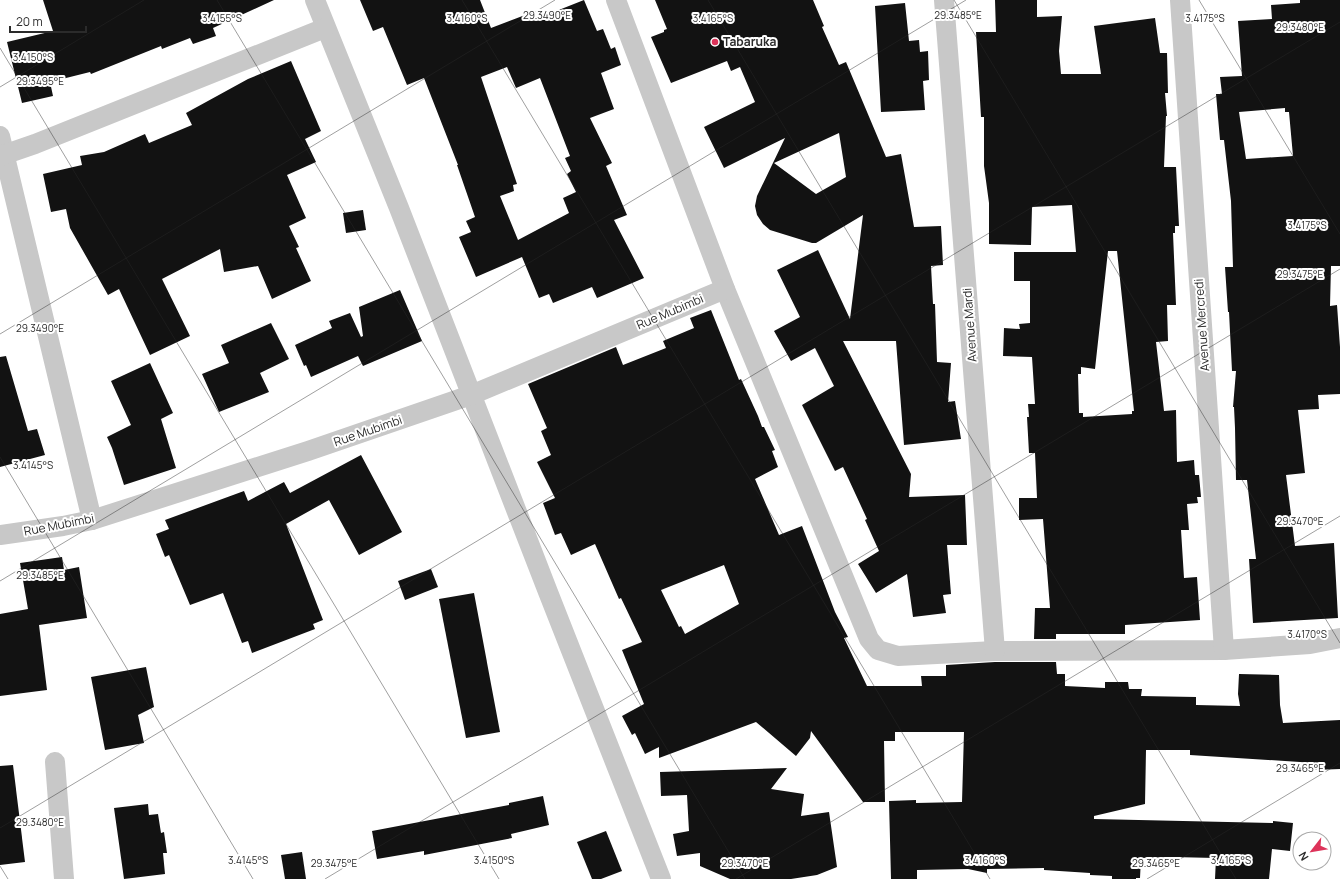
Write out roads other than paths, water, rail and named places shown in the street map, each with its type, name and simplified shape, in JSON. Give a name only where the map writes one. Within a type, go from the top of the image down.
[{"type":"street","points":[[315,0],[325,28],[399,208],[661,879]]},
{"type":"street","points":[[616,0],[725,289],[869,640],[878,650],[898,656],[995,651],[1224,650],[1310,644],[1340,638]]},
{"type":"street","name":"Avenue Mardi","points":[[944,0],[995,651]]},
{"type":"street","name":"Avenue Mercredi","points":[[1180,0],[1224,650]]},
{"type":"street","points":[[3,155],[35,144],[325,28]]},
{"type":"street","points":[[0,136],[3,155],[92,520]]},
{"type":"street","name":"Rue Mubimbi","points":[[0,535],[64,526],[92,520],[308,451],[471,395],[725,289]]},
{"type":"street","points":[[55,762],[64,879]]},
{"type":"place","name":"Tabaruka","points":[[715,42]]}]
